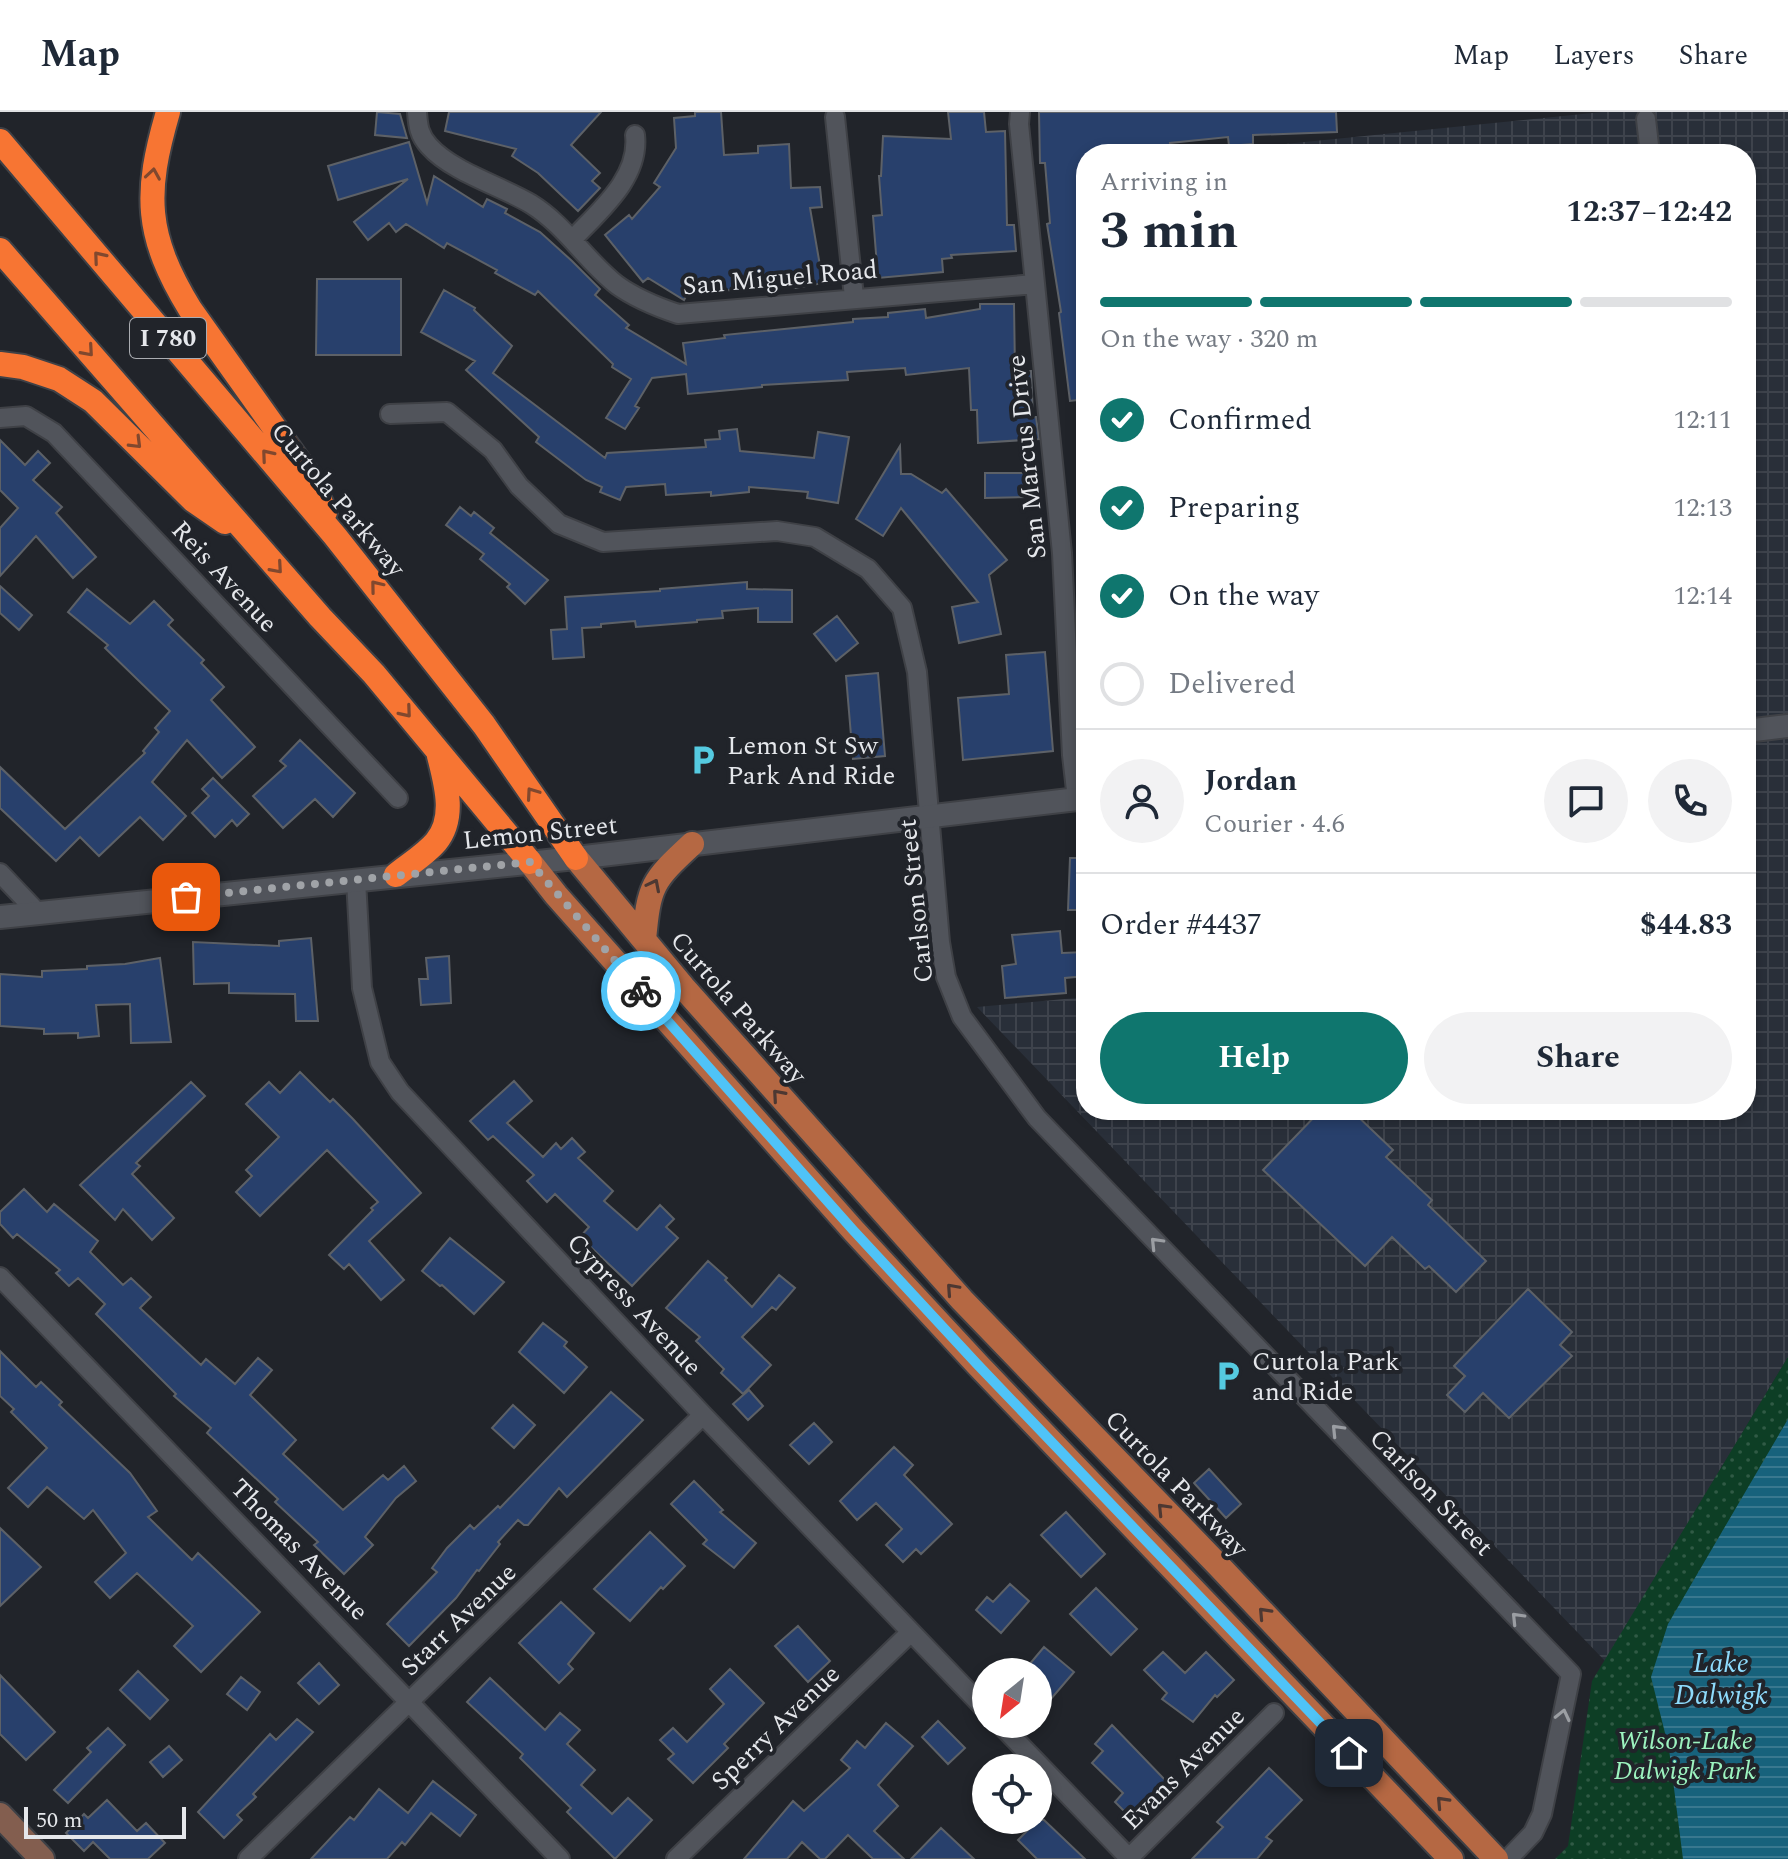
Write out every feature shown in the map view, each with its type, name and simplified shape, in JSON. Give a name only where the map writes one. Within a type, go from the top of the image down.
[{"type":"highway","points":[[168,112],[156,152],[150,189],[156,234],[173,281],[308,475],[335,536]]},
{"type":"highway","name":"Curtola Parkway","points":[[0,141],[335,536],[484,725],[576,858]]},
{"type":"highway","name":"I 780","points":[[0,250],[320,617],[374,674],[530,862]]},
{"type":"highway","points":[[0,364],[23,367],[59,379],[93,401],[193,500],[256,544]]},
{"type":"highway","points":[[396,875],[437,841],[448,813],[447,787],[438,750]]},
{"type":"main road","points":[[644,940],[648,899],[661,873],[692,844]]},
{"type":"main road","name":"Curtola Parkway","points":[[576,858],[830,1154],[962,1300],[1496,1859]]},
{"type":"main road","points":[[530,862],[863,1242],[1170,1569],[1443,1850],[1469,1859]]},
{"type":"main road","points":[[0,1815],[42,1859]]},
{"type":"street","name":"San Miguel Road","points":[[417,112],[419,132],[430,148],[457,166],[533,205],[573,239],[617,284],[654,306],[678,314],[1035,284]]},
{"type":"street","name":"San Marcus Drive","points":[[1020,112],[1062,553],[1072,755],[1076,774]]},
{"type":"street","points":[[835,117],[854,297]]},
{"type":"street","points":[[1646,119],[1649,144]]},
{"type":"street","points":[[573,239],[626,178],[636,149],[635,135]]},
{"type":"street","name":"Carlson Street","points":[[390,414],[447,412],[493,450],[519,486],[559,524],[603,542],[777,531],[815,537],[868,569],[902,608],[917,672],[940,942],[946,977],[962,1017],[1037,1118],[1571,1674],[1542,1814],[1533,1833],[1508,1859]]},
{"type":"street","name":"Reis Avenue","points":[[0,418],[26,416],[54,433],[398,798]]},
{"type":"street","points":[[1756,730],[1788,726]]},
{"type":"street","name":"Lemon Street","points":[[0,917],[576,858],[1076,799]]},
{"type":"street","points":[[0,873],[38,913]]},
{"type":"street","name":"Cypress Avenue","points":[[356,880],[362,988],[380,1062],[400,1092],[972,1695]]},
{"type":"street","name":"Thomas Avenue","points":[[0,1277],[560,1859]]},
{"type":"street","name":"Starr Avenue","points":[[248,1859],[703,1415]]},
{"type":"street","name":"Sperry Avenue","points":[[676,1859],[911,1632]]},
{"type":"street","name":"Evans Avenue","points":[[1129,1859],[1274,1713]]},
{"type":"street","points":[[1013,1738],[1129,1859]]},
{"type":"shaded area","points":[[1602,112],[1788,112],[1788,1357],[1605,1661],[1086,1120],[1756,1120],[1756,144],[1285,144]]},
{"type":"shaded area","points":[[1076,998],[1076,1110],[977,1007]]},
{"type":"green space","name":"Wilson-Lake Dalwigk Park","points":[[1788,1357],[1788,1859],[1555,1859],[1568,1846],[1592,1681]]},
{"type":"water","name":"Lake Dalwigk","points":[[1788,1419],[1788,1859],[1683,1859],[1669,1749],[1651,1677],[1668,1624]]},
{"type":"building","points":[[377,112],[400,114],[407,138],[375,135]]},
{"type":"building","points":[[449,112],[601,112],[571,145],[600,173],[592,181],[600,188],[578,211],[538,173],[512,156],[516,149],[445,131]]},
{"type":"building","points":[[695,112],[721,112],[724,155],[758,153],[758,146],[789,144],[791,188],[820,187],[822,207],[810,208],[823,283],[795,288],[741,287],[741,290],[689,291],[684,300],[648,278],[643,282],[605,235],[629,215],[632,219],[660,187],[654,183],[676,148],[674,118],[695,116]]},
{"type":"building","points":[[948,112],[984,112],[986,132],[1005,131],[1007,225],[1014,225],[1016,251],[951,255],[952,258],[942,259],[943,272],[878,278],[873,216],[882,215],[879,176],[883,136],[951,139]]},
{"type":"building","points":[[1039,112],[1336,112],[1337,132],[1253,135],[1253,144],[1229,144],[1228,137],[1170,144],[1076,144],[1076,400],[1070,401],[1061,312],[1047,224],[1050,223],[1045,163],[1040,163]]},
{"type":"building","points":[[409,142],[427,203],[434,176],[483,207],[487,199],[507,209],[505,213],[540,232],[600,289],[595,295],[629,325],[626,328],[686,364],[683,343],[725,338],[724,335],[853,322],[853,319],[888,317],[888,313],[925,309],[926,318],[980,309],[980,304],[1014,304],[1015,371],[1031,371],[1033,417],[1036,417],[1039,439],[978,443],[977,410],[971,410],[969,368],[906,375],[905,368],[847,372],[848,380],[762,385],[688,394],[686,374],[652,378],[635,406],[639,408],[625,429],[606,418],[631,379],[612,367],[613,364],[538,291],[535,295],[495,273],[497,270],[447,243],[444,248],[406,224],[396,232],[389,223],[368,240],[354,222],[408,179],[338,200],[328,166]]},
{"type":"building","points":[[317,279],[401,279],[401,355],[316,355]]},
{"type":"building","points":[[444,290],[475,308],[512,346],[493,373],[605,458],[607,453],[706,447],[705,440],[720,439],[719,431],[737,429],[740,451],[814,458],[818,432],[849,437],[838,503],[807,498],[808,492],[749,487],[749,492],[711,496],[711,492],[666,495],[665,484],[626,487],[620,500],[600,492],[602,487],[586,480],[536,442],[539,437],[466,370],[475,361],[421,332]]},
{"type":"building","points":[[0,440],[25,465],[38,451],[50,463],[33,480],[62,507],[56,513],[96,557],[73,578],[36,536],[0,576],[0,528],[18,508],[0,490]]},
{"type":"building","points":[[900,446],[901,474],[911,474],[942,493],[946,489],[1007,560],[989,575],[1001,634],[959,643],[952,607],[978,602],[901,508],[883,536],[856,519]]},
{"type":"building","points":[[985,473],[1026,473],[1027,497],[985,498]]},
{"type":"building","points":[[460,507],[471,516],[474,512],[494,528],[490,533],[548,580],[525,604],[507,587],[510,584],[480,559],[484,554],[446,525]]},
{"type":"building","points":[[747,582],[747,589],[792,590],[792,622],[758,622],[758,608],[722,611],[723,618],[697,622],[636,627],[635,621],[601,624],[601,627],[582,628],[584,657],[553,659],[551,630],[567,629],[565,597]]},
{"type":"building","points":[[0,586],[32,615],[19,630],[0,613]]},
{"type":"building","points":[[87,589],[130,624],[154,601],[173,620],[168,625],[204,660],[201,663],[224,687],[211,700],[255,747],[222,778],[187,740],[152,782],[186,816],[163,840],[140,817],[99,856],[80,837],[56,861],[0,808],[0,767],[65,829],[145,753],[143,751],[159,732],[155,728],[170,711],[105,648],[108,645],[68,612]]},
{"type":"building","points":[[837,616],[858,643],[836,661],[814,634]]},
{"type":"building","points":[[1045,652],[1053,751],[963,760],[958,698],[1009,694],[1006,655]]},
{"type":"building","points":[[878,673],[885,756],[853,759],[846,676]]},
{"type":"building","points":[[300,740],[355,793],[333,817],[315,799],[283,828],[253,796],[286,766],[280,761]]},
{"type":"building","points":[[213,778],[249,814],[237,826],[232,820],[215,837],[192,813],[209,796],[202,789]]},
{"type":"building","points":[[1070,858],[1076,858],[1076,910],[1068,910]]},
{"type":"building","points":[[1060,931],[1062,953],[1076,952],[1076,977],[1065,978],[1066,993],[1005,998],[1002,966],[1016,964],[1012,935]]},
{"type":"building","points":[[311,938],[318,1021],[296,1021],[295,994],[229,993],[229,983],[194,984],[193,942],[279,946],[279,941]]},
{"type":"building","points":[[449,956],[451,1003],[421,1005],[419,979],[428,979],[426,958]]},
{"type":"building","points":[[160,958],[171,1042],[131,1043],[130,1004],[96,1005],[99,1036],[78,1038],[78,1033],[44,1034],[44,1029],[0,1026],[0,974],[42,977],[42,971],[87,969],[87,966]]},
{"type":"building","points":[[300,1072],[330,1102],[333,1099],[353,1119],[421,1193],[369,1241],[404,1280],[381,1300],[349,1264],[344,1269],[329,1255],[378,1202],[327,1150],[260,1216],[236,1192],[252,1176],[246,1170],[279,1137],[246,1104],[269,1082],[280,1093]]},
{"type":"building","points":[[514,1081],[532,1101],[507,1123],[543,1157],[556,1143],[561,1149],[572,1138],[585,1152],[578,1158],[613,1191],[604,1201],[637,1230],[660,1205],[674,1219],[666,1227],[678,1238],[632,1286],[580,1237],[589,1227],[555,1194],[547,1202],[527,1181],[534,1175],[493,1136],[488,1140],[470,1121]]},
{"type":"building","points":[[191,1082],[205,1096],[136,1163],[140,1166],[132,1174],[174,1218],[152,1240],[123,1209],[115,1220],[80,1185]]},
{"type":"building","points":[[1311,1120],[1362,1120],[1393,1150],[1386,1157],[1432,1200],[1428,1205],[1486,1261],[1456,1292],[1429,1266],[1425,1269],[1392,1237],[1365,1266],[1263,1170]]},
{"type":"building","points":[[24,1189],[47,1212],[54,1204],[98,1241],[90,1252],[123,1285],[131,1278],[151,1297],[140,1308],[201,1365],[206,1359],[235,1384],[258,1358],[272,1370],[250,1395],[296,1440],[283,1454],[343,1510],[383,1475],[388,1480],[404,1466],[416,1481],[396,1498],[365,1537],[373,1545],[344,1574],[314,1545],[318,1542],[275,1502],[278,1499],[207,1433],[211,1428],[174,1396],[176,1394],[96,1314],[105,1304],[78,1278],[69,1286],[56,1273],[60,1270],[17,1234],[13,1238],[0,1224],[0,1212]]},
{"type":"building","points":[[450,1238],[504,1282],[474,1314],[422,1271]]},
{"type":"building","points":[[708,1261],[752,1307],[779,1275],[795,1288],[776,1310],[772,1307],[742,1337],[771,1365],[743,1394],[721,1373],[724,1369],[696,1341],[700,1337],[666,1308]]},
{"type":"building","points":[[1528,1289],[1572,1332],[1560,1345],[1572,1356],[1509,1418],[1483,1393],[1465,1412],[1447,1395],[1465,1376],[1454,1366]]},
{"type":"building","points":[[543,1323],[567,1342],[564,1346],[587,1367],[564,1393],[519,1352]]},
{"type":"building","points":[[0,1351],[36,1387],[41,1382],[62,1402],[59,1405],[130,1473],[157,1511],[148,1517],[192,1560],[198,1553],[260,1612],[201,1672],[174,1646],[193,1626],[137,1573],[110,1598],[95,1582],[126,1553],[93,1510],[84,1519],[47,1487],[28,1507],[8,1488],[47,1448],[11,1412],[14,1409],[0,1396]]},
{"type":"building","points":[[749,1390],[763,1406],[748,1420],[733,1404]]},
{"type":"building","points":[[611,1392],[643,1420],[567,1497],[559,1488],[528,1525],[518,1520],[456,1598],[409,1646],[387,1624],[437,1572],[432,1568],[447,1548],[470,1525],[474,1529],[498,1506],[500,1508]]},
{"type":"building","points":[[513,1405],[535,1425],[514,1448],[492,1428]]},
{"type":"building","points":[[814,1423],[832,1442],[809,1464],[790,1445]]},
{"type":"building","points":[[894,1447],[913,1465],[904,1475],[952,1524],[921,1554],[916,1549],[903,1562],[886,1545],[902,1529],[876,1503],[857,1520],[840,1501]]},
{"type":"building","points":[[1209,1469],[1241,1504],[1226,1518],[1194,1483]]},
{"type":"building","points":[[694,1481],[723,1510],[720,1512],[756,1543],[734,1568],[703,1544],[707,1540],[671,1504]]},
{"type":"building","points":[[1066,1512],[1105,1554],[1081,1577],[1041,1535]]},
{"type":"building","points":[[0,1528],[41,1567],[0,1606]]},
{"type":"building","points":[[650,1532],[685,1566],[630,1621],[594,1589]]},
{"type":"building","points":[[1010,1584],[1029,1601],[1001,1633],[976,1610],[987,1597],[993,1602]]},
{"type":"building","points":[[1096,1588],[1137,1629],[1111,1655],[1070,1614]]},
{"type":"building","points":[[561,1602],[594,1633],[568,1664],[573,1669],[559,1683],[519,1643]]},
{"type":"building","points":[[798,1626],[830,1661],[808,1682],[775,1646]]},
{"type":"building","points":[[1044,1647],[1074,1672],[1052,1698],[1052,1658],[1035,1658]]},
{"type":"building","points":[[1163,1652],[1185,1673],[1206,1652],[1234,1680],[1217,1697],[1215,1695],[1193,1722],[1162,1699],[1167,1693],[1144,1670]]},
{"type":"building","points":[[319,1663],[339,1685],[319,1704],[298,1683]]},
{"type":"building","points":[[730,1669],[764,1703],[724,1744],[728,1748],[693,1783],[668,1759],[674,1754],[660,1740],[673,1728],[687,1742],[724,1704],[710,1689]]},
{"type":"building","points":[[138,1671],[168,1700],[150,1719],[120,1690]]},
{"type":"building","points":[[0,1675],[55,1732],[26,1760],[0,1734]]},
{"type":"building","points":[[241,1677],[260,1692],[247,1710],[227,1694]]},
{"type":"building","points":[[490,1678],[545,1730],[560,1713],[580,1730],[567,1744],[595,1770],[581,1785],[612,1814],[628,1798],[652,1820],[615,1859],[567,1812],[571,1808],[520,1758],[523,1754],[467,1702]]},
{"type":"building","points":[[297,1719],[313,1732],[253,1794],[256,1797],[237,1815],[242,1820],[224,1838],[198,1812],[270,1734],[276,1740]]},
{"type":"building","points":[[938,1721],[965,1748],[948,1764],[922,1737]]},
{"type":"building","points":[[886,1723],[913,1746],[878,1785],[898,1806],[874,1831],[904,1859],[873,1859],[848,1835],[825,1859],[820,1859],[802,1842],[787,1859],[744,1859],[793,1801],[804,1811],[850,1768],[841,1760],[857,1741],[865,1748]]},
{"type":"building","points":[[1112,1725],[1167,1782],[1130,1817],[1115,1802],[1123,1793],[1092,1763],[1103,1751],[1095,1744]]},
{"type":"building","points":[[108,1728],[125,1745],[68,1803],[54,1790],[91,1752],[87,1748]]},
{"type":"building","points":[[169,1746],[182,1760],[163,1777],[150,1762]]},
{"type":"building","points":[[1269,1768],[1302,1800],[1266,1837],[1272,1841],[1257,1859],[1192,1859],[1223,1827],[1217,1822]]},
{"type":"building","points":[[433,1781],[476,1815],[460,1836],[431,1813],[405,1845],[402,1842],[387,1859],[311,1859],[350,1817],[354,1820],[379,1789],[408,1813]]},
{"type":"building","points":[[107,1800],[137,1831],[146,1823],[165,1843],[148,1859],[110,1859],[93,1842],[84,1851],[66,1833],[84,1814],[88,1818]]},
{"type":"building","points":[[941,1828],[974,1859],[911,1859]]},
{"type":"building","points":[[1052,1828],[1085,1859],[1037,1859],[1018,1840],[1024,1834],[1052,1834]]},
{"type":"way so far","points":[[186,897],[530,862],[641,991]]},
{"type":"place","name":"Lemon St Sw Park And Ride","points":[[703,760]]},
{"type":"place","name":"Curtola Park and Ride","points":[[1228,1376]]},
{"type":"route","points":[[641,991],[853,1230],[977,1364],[1349,1753]]}]
